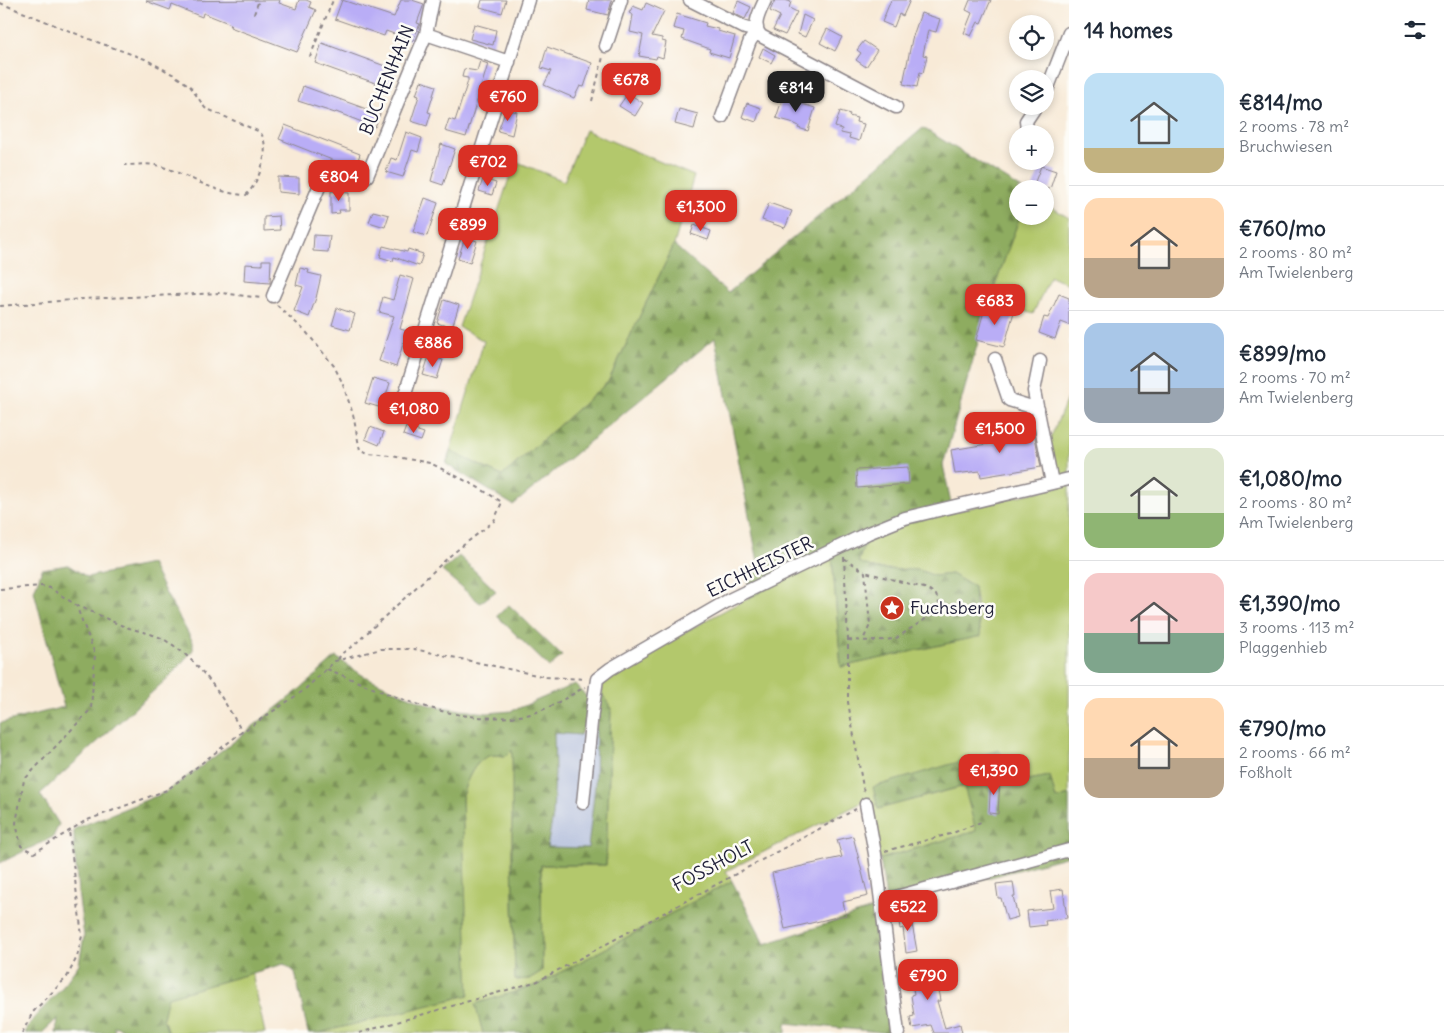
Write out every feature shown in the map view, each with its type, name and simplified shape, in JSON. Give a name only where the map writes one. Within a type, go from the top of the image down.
[{"type":"street","name":"BUCHENHAIN","points":[[272,298],[319,187],[326,177],[335,174],[353,182],[361,181],[367,176],[426,34],[433,0]]},
{"type":"street","points":[[401,407],[528,0]]},
{"type":"street","points":[[606,46],[621,0]]},
{"type":"street","points":[[690,0],[745,28],[757,31]]},
{"type":"street","points":[[765,0],[756,23],[757,31],[761,36],[896,107]]},
{"type":"street","points":[[722,117],[750,41],[757,31]]},
{"type":"street","points":[[1054,72],[1069,33]]},
{"type":"street","points":[[426,34],[509,62]]},
{"type":"street","points":[[996,359],[1009,400],[1038,409]]},
{"type":"street","points":[[1040,361],[1034,391],[1052,483]]},
{"type":"street","name":"EICHHEISTER","points":[[597,679],[610,669],[729,600],[868,533],[905,518],[1069,479]]},
{"type":"street","points":[[583,803],[597,679]]},
{"type":"street","points":[[866,804],[875,854],[898,1033]]},
{"type":"street","points":[[881,901],[1069,850]]},
{"type":"path","points":[[254,14],[259,0]]},
{"type":"path","points":[[310,57],[333,0]]},
{"type":"path","points":[[0,3],[96,42],[146,59],[190,86],[205,108],[260,132],[265,137],[265,158],[253,189],[246,195],[232,194],[159,166],[145,164],[125,166]]},
{"type":"path","points":[[592,101],[606,46]]},
{"type":"path","points":[[0,306],[220,293],[272,298],[308,333],[334,366],[342,382],[353,414],[360,451],[430,463],[474,485],[502,502],[494,521],[451,555],[302,691],[242,732],[167,790],[85,821],[34,853],[21,846],[16,823],[24,780],[91,709],[95,654],[76,605]]},
{"type":"path","points":[[856,540],[844,558],[848,640],[848,702],[866,804]]},
{"type":"path","points":[[844,558],[865,572],[928,589],[936,595],[940,606],[936,612],[895,639],[872,641],[848,640]]},
{"type":"path","points":[[863,640],[870,625],[865,572]]},
{"type":"path","points":[[0,590],[42,586],[50,588],[76,605],[168,642],[193,661],[228,706],[242,732]]},
{"type":"path","points":[[337,661],[381,649],[414,649],[546,677],[597,679]]},
{"type":"path","points":[[327,668],[400,699],[446,713],[489,717],[527,715],[562,700],[597,679]]},
{"type":"path","name":"FOSSHOLT","points":[[359,1033],[538,981],[866,804]]},
{"type":"path","points":[[875,854],[950,834],[981,822]]},
{"type":"path","points":[[22,1033],[33,1012],[67,977],[77,958],[82,936],[69,831]]},
{"type":"shaded area","points":[[596,729],[595,786],[588,848],[547,847],[553,816],[554,732],[580,735]]},
{"type":"green space","points":[[923,128],[1009,181],[1009,225],[1017,225],[990,300],[943,465],[953,512],[911,522],[865,543],[858,562],[877,569],[919,570],[935,576],[951,574],[974,587],[975,605],[981,636],[841,667],[832,556],[748,598],[748,573],[758,562],[715,338],[513,505],[446,464],[450,451],[502,476],[608,382],[674,245],[728,293]]},
{"type":"green space","points":[[585,130],[694,176],[674,245],[608,382],[502,476],[450,451],[484,341],[459,327],[515,161],[564,181]]},
{"type":"green space","points":[[1054,209],[1069,218],[1069,284],[1050,277],[1033,314],[990,300],[1017,225],[1054,225]]},
{"type":"green space","points":[[1069,394],[1069,475],[1057,477],[1048,444]]},
{"type":"green space","points":[[1069,484],[1069,795],[1056,799],[1050,776],[1017,782],[999,751],[874,787],[878,809],[965,786],[976,831],[880,859],[867,800],[726,871],[732,881],[537,985],[476,1004],[483,1033],[319,1033],[468,995],[462,799],[465,787],[474,768],[484,758],[493,755],[506,756],[513,749],[512,854],[515,980],[529,979],[542,971],[541,865],[606,865],[611,709],[602,694],[602,682],[614,671],[729,608],[832,556],[841,667],[981,636],[974,587],[951,574],[935,576],[919,570],[877,569],[858,563],[865,543],[911,522]]},
{"type":"green space","points":[[459,556],[496,591],[480,603],[442,571]]},
{"type":"green space","points":[[151,564],[193,642],[193,650],[170,676],[40,794],[59,824],[53,837],[0,863],[0,723],[64,707],[34,591],[42,569],[68,565],[87,577]]},
{"type":"green space","points":[[509,605],[562,656],[549,667],[497,616]]},
{"type":"green space","points":[[336,657],[362,675],[430,705],[487,713],[512,711],[575,684],[589,699],[585,724],[580,735],[554,733],[553,816],[547,847],[588,848],[595,786],[596,729],[602,694],[611,708],[606,865],[541,865],[542,971],[529,979],[515,980],[512,750],[506,756],[491,755],[479,762],[467,780],[462,799],[469,995],[319,1033],[308,1033],[295,972],[284,964],[168,997],[163,1018],[168,1033],[124,1033],[123,1029],[114,1026],[114,1033],[56,1033],[58,1018],[42,1033],[25,1033],[33,1019],[61,989],[79,964],[84,936],[78,892],[74,829],[166,792],[222,751],[300,689]]},
{"type":"green space","points":[[999,750],[1017,782],[1050,776],[1056,799],[1069,795],[1069,856],[887,905],[880,859],[976,831],[964,786],[878,809],[873,787]]},
{"type":"green space","points":[[732,881],[765,944],[872,909],[890,1033],[786,1023],[786,1033],[483,1033],[475,1004],[537,985]]},
{"type":"green space","points":[[252,973],[265,1033],[168,1033],[163,1018],[167,997]]},
{"type":"building","points":[[280,0],[279,3],[296,9],[299,0],[306,0],[311,2],[309,7],[316,10],[297,52],[230,27],[231,24],[203,13],[202,17],[172,5],[170,10],[146,1]]},
{"type":"building","points":[[342,0],[394,17],[401,0],[412,0],[424,4],[417,23],[420,24],[413,41],[386,31],[384,36],[335,19]]},
{"type":"building","points":[[482,0],[506,0],[502,13],[480,7]]},
{"type":"building","points":[[589,0],[612,0],[608,15],[587,10]]},
{"type":"building","points":[[775,0],[791,2],[789,8],[797,12],[785,35],[773,30],[780,16],[770,11]]},
{"type":"building","points":[[891,0],[910,0],[903,16],[899,14],[894,27],[882,22]]},
{"type":"building","points":[[970,0],[991,0],[981,23],[978,22],[971,36],[964,33],[972,13],[966,10]]},
{"type":"building","points":[[738,1],[751,7],[745,19],[733,13]]},
{"type":"building","points":[[646,3],[664,11],[652,36],[662,38],[662,41],[666,42],[663,58],[657,56],[656,59],[639,56],[643,35],[630,32],[633,15],[629,13],[633,6],[643,10]]},
{"type":"building","points":[[921,13],[940,19],[936,32],[928,30],[923,55],[927,56],[923,73],[920,72],[917,87],[903,84],[912,39]]},
{"type":"building","points":[[677,14],[706,23],[705,26],[735,36],[729,58],[709,52],[710,49],[682,39],[684,31],[673,28]]},
{"type":"building","points":[[803,15],[813,20],[805,37],[798,34]]},
{"type":"building","points":[[474,24],[496,30],[493,45],[470,39]]},
{"type":"building","points":[[827,29],[842,37],[835,51],[820,43]]},
{"type":"building","points":[[864,41],[877,50],[866,67],[856,60],[861,53],[857,50]]},
{"type":"building","points":[[322,43],[396,70],[390,88],[315,63]]},
{"type":"building","points":[[547,47],[592,63],[584,87],[580,86],[574,98],[544,85],[551,71],[541,68]]},
{"type":"building","points":[[763,48],[775,55],[771,63],[759,57]]},
{"type":"building","points":[[480,61],[488,64],[466,137],[445,131],[449,119],[455,121],[468,81],[468,78],[462,77],[464,69],[477,71]]},
{"type":"building","points":[[632,64],[646,71],[640,83],[626,76]]},
{"type":"building","points":[[421,81],[436,86],[428,112],[431,113],[427,126],[411,121],[419,96],[416,95]]},
{"type":"building","points":[[303,86],[380,114],[375,127],[336,112],[298,101]]},
{"type":"building","points":[[628,93],[643,103],[635,116],[619,106]]},
{"type":"building","points":[[784,94],[791,97],[790,100],[815,108],[808,131],[798,128],[799,126],[791,122],[776,118]]},
{"type":"building","points":[[747,103],[761,108],[756,122],[742,117]]},
{"type":"building","points":[[506,109],[517,112],[512,135],[498,131]]},
{"type":"building","points":[[679,109],[698,114],[694,129],[675,124]]},
{"type":"building","points":[[840,111],[850,114],[849,116],[857,118],[856,122],[864,124],[859,141],[849,138],[850,135],[841,133],[842,129],[835,127]]},
{"type":"building","points":[[285,125],[360,154],[355,169],[279,139]]},
{"type":"building","points":[[406,132],[422,138],[418,152],[412,150],[403,177],[386,172],[391,158],[397,160]]},
{"type":"building","points":[[441,144],[455,149],[443,185],[431,181]]},
{"type":"building","points":[[1039,170],[1056,171],[1053,180],[1036,180]]},
{"type":"building","points":[[278,177],[299,178],[299,194],[278,192]]},
{"type":"building","points":[[483,179],[496,183],[492,195],[479,191]]},
{"type":"building","points":[[331,191],[349,193],[349,210],[339,210],[340,213],[331,214]]},
{"type":"building","points":[[425,198],[438,203],[427,236],[413,232]]},
{"type":"building","points":[[769,203],[792,211],[785,228],[762,220]]},
{"type":"building","points":[[373,211],[389,215],[385,227],[369,222]]},
{"type":"building","points":[[279,216],[280,230],[264,231],[264,217]]},
{"type":"building","points":[[694,225],[711,231],[708,240],[691,234]]},
{"type":"building","points":[[314,235],[330,236],[328,252],[313,251]]},
{"type":"building","points":[[465,237],[477,241],[470,263],[458,259]]},
{"type":"building","points":[[383,246],[407,252],[408,249],[423,254],[419,266],[394,257],[393,261],[380,257]]},
{"type":"building","points":[[262,260],[271,260],[270,283],[244,281],[245,264],[262,265]]},
{"type":"building","points":[[300,268],[309,270],[308,273],[321,276],[309,317],[294,311],[303,287],[296,285]]},
{"type":"building","points":[[400,275],[414,279],[400,329],[407,331],[396,367],[379,361],[394,316],[379,312],[383,297],[393,300]]},
{"type":"building","points":[[1059,294],[1069,298],[1069,325],[1061,322],[1055,339],[1039,333],[1044,317],[1048,318]]},
{"type":"building","points":[[444,300],[459,305],[452,328],[437,323]]},
{"type":"building","points":[[986,304],[1014,312],[1004,347],[976,340]]},
{"type":"building","points":[[337,308],[355,314],[350,330],[332,325]]},
{"type":"building","points":[[429,356],[443,360],[437,379],[423,375]]},
{"type":"building","points":[[373,378],[390,383],[382,408],[365,403]]},
{"type":"building","points":[[416,395],[430,400],[425,413],[411,408]]},
{"type":"building","points":[[1032,423],[1041,467],[981,477],[980,471],[955,474],[951,450],[1006,441],[1005,429]]},
{"type":"building","points":[[370,427],[384,432],[379,445],[365,439]]},
{"type":"building","points":[[406,427],[424,433],[421,441],[403,435]]},
{"type":"building","points":[[908,467],[909,484],[857,488],[856,470]]},
{"type":"building","points":[[991,777],[1000,778],[998,814],[989,813]]},
{"type":"building","points":[[853,836],[868,896],[843,902],[846,915],[785,929],[772,873],[842,857],[837,840]]},
{"type":"building","points":[[1013,882],[1015,896],[1013,896],[1018,917],[1007,920],[1001,898],[998,898],[996,884]]},
{"type":"building","points":[[1063,889],[1067,918],[1045,921],[1046,925],[1029,927],[1027,911],[1053,908],[1050,891]]},
{"type":"building","points":[[910,913],[917,951],[906,953],[903,928],[900,929],[898,914]]},
{"type":"building","points":[[932,964],[933,971],[935,970],[940,1001],[937,1001],[945,1028],[960,1024],[962,1033],[934,1033],[931,1025],[912,1028],[910,1017],[914,1016],[911,995],[914,994],[909,968]]},
{"type":"place","name":"Fuchsberg","points":[[892,608]]}]
